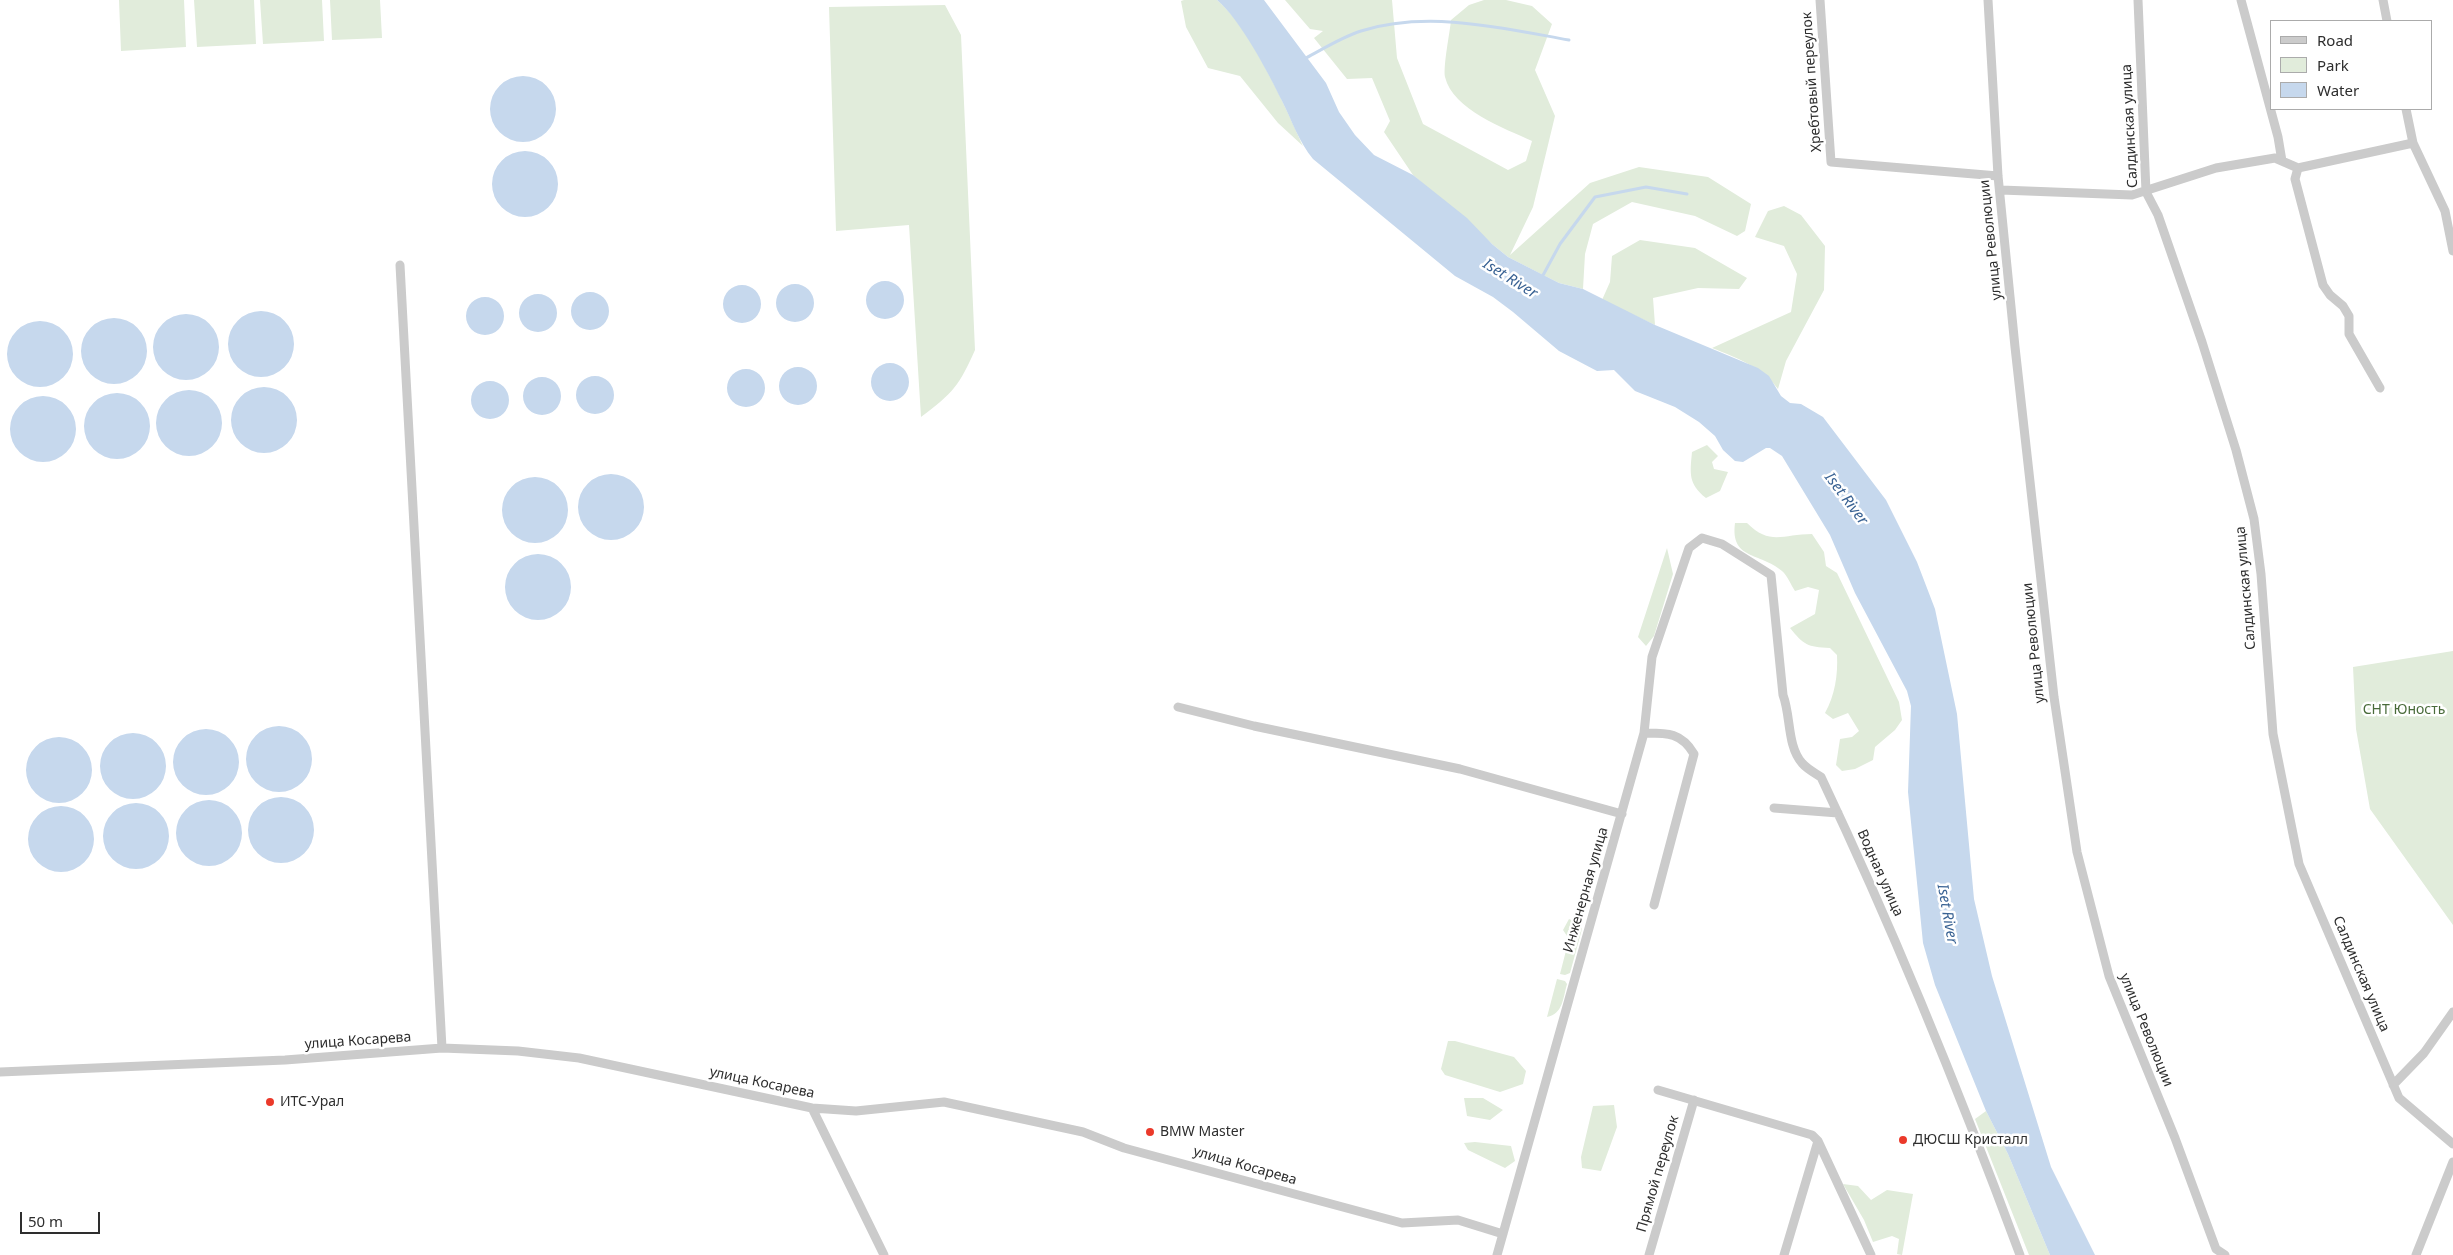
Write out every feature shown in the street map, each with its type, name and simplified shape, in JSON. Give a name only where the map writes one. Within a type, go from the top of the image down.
[{"type":"street","name":"Хребтовый переулок","points":[[1820,0],[1831,162],[1998,176]]},
{"type":"street","name":"улица Революции","points":[[1988,0],[1998,176],[2001,190],[2015,347],[2054,697],[2077,852],[2109,976],[2175,1138],[2216,1248],[2225,1255]]},
{"type":"street","name":"Салдинская улица","points":[[2138,0],[2146,192],[2158,215],[2202,342],[2236,450],[2254,519],[2261,574],[2273,734],[2299,864],[2398,1098],[2453,1144]]},
{"type":"street","points":[[2241,0],[2270,107]]},
{"type":"street","points":[[2383,0],[2387,20]]},
{"type":"street","points":[[2271,110],[2282,161]]},
{"type":"street","points":[[2406,110],[2413,143],[2445,212],[2453,251]]},
{"type":"street","points":[[2001,190],[2132,195],[2216,168],[2275,158],[2298,168],[2413,143]]},
{"type":"street","points":[[2298,168],[2295,179],[2324,285],[2330,295],[2343,306],[2349,316],[2349,334],[2361,358],[2380,388]]},
{"type":"street","points":[[400,266],[442,1048]]},
{"type":"street","name":"Инженерная улица","points":[[1497,1255],[1644,733],[1652,657],[1689,548],[1702,538]]},
{"type":"street","name":"Водная улица","points":[[1702,538],[1722,544],[1771,575],[1783,695],[1789,709],[1794,746],[1802,763],[1821,777],[1892,934],[1991,1175],[2020,1255]]},
{"type":"street","points":[[1178,707],[1254,726],[1460,769],[1622,814]]},
{"type":"street","points":[[1644,733],[1668,734],[1687,742],[1694,754],[1654,905]]},
{"type":"street","points":[[1774,808],[1838,813]]},
{"type":"street","points":[[2393,1085],[2424,1053],[2453,1012]]},
{"type":"street","name":"улица Косарева","points":[[0,1072],[285,1060],[442,1048],[518,1051],[579,1058],[812,1108],[856,1111],[944,1102],[1083,1132],[1124,1148],[1402,1223],[1458,1220],[1503,1234]]},
{"type":"street","points":[[1658,1090],[1812,1135],[1818,1141],[1871,1255]]},
{"type":"street","name":"Прямой переулок","points":[[1650,1255],[1694,1100]]},
{"type":"street","points":[[812,1108],[884,1255]]},
{"type":"street","points":[[1784,1255],[1818,1141]]},
{"type":"street","points":[[2416,1255],[2453,1162]]},
{"type":"green space","points":[[119,0],[184,0],[186,47],[121,51]]},
{"type":"green space","points":[[194,0],[254,0],[256,44],[197,47]]},
{"type":"green space","points":[[260,0],[322,0],[324,41],[263,44]]},
{"type":"green space","points":[[330,0],[380,0],[382,38],[332,40]]},
{"type":"green space","points":[[1217,0],[1229,12],[1266,68],[1303,146],[1278,123],[1240,76],[1208,68],[1186,27],[1181,1]]},
{"type":"green space","points":[[1285,0],[1392,0],[1397,58],[1423,124],[1508,170],[1526,161],[1532,141],[1481,116],[1458,99],[1450,89],[1445,72],[1451,20],[1469,5],[1484,0],[1506,0],[1532,6],[1552,24],[1535,70],[1555,116],[1533,207],[1510,255],[1590,183],[1639,167],[1708,177],[1751,204],[1745,231],[1737,236],[1695,216],[1632,202],[1593,224],[1585,254],[1583,289],[1559,283],[1543,275],[1508,257],[1413,175],[1384,132],[1390,121],[1372,78],[1347,79],[1314,38],[1323,31],[1310,29]]},
{"type":"green space","points":[[945,5],[961,35],[975,350],[954,388],[921,417],[909,225],[836,231],[829,7]]},
{"type":"green space","points":[[1784,206],[1801,215],[1825,246],[1824,290],[1786,361],[1778,389],[1772,381],[1757,369],[1712,348],[1791,312],[1797,274],[1784,246],[1755,237],[1768,211]]},
{"type":"green space","points":[[1640,240],[1695,248],[1747,278],[1739,289],[1698,288],[1653,298],[1655,325],[1602,300],[1610,282],[1612,256]]},
{"type":"green space","points":[[1707,445],[1718,456],[1712,462],[1714,469],[1728,472],[1720,491],[1706,498],[1693,483],[1691,466],[1692,452]]},
{"type":"green space","points":[[1735,523],[1747,523],[1755,530],[1770,537],[1812,534],[1824,552],[1826,566],[1837,573],[1899,702],[1902,720],[1895,730],[1875,747],[1873,760],[1855,769],[1842,771],[1836,765],[1840,739],[1852,737],[1859,731],[1848,713],[1833,719],[1825,713],[1835,685],[1837,655],[1830,648],[1811,646],[1803,642],[1790,628],[1815,614],[1819,590],[1808,587],[1795,591],[1782,571],[1748,554],[1737,543]]},
{"type":"green space","points":[[1667,548],[1673,574],[1654,636],[1646,646],[1638,637]]},
{"type":"green space","name":"СНТ Юность","points":[[2453,651],[2453,925],[2370,809],[2356,729],[2353,667]]},
{"type":"green space","points":[[1569,919],[1580,924],[1582,929],[1570,973],[1565,975],[1560,974],[1569,939],[1563,930]]},
{"type":"green space","points":[[1557,979],[1565,981],[1567,984],[1563,1000],[1556,1013],[1547,1017]]},
{"type":"green space","points":[[1448,1041],[1455,1041],[1514,1057],[1526,1071],[1523,1084],[1500,1092],[1445,1075],[1441,1069]]},
{"type":"green space","points":[[1464,1098],[1483,1098],[1503,1110],[1490,1120],[1467,1116]]},
{"type":"green space","points":[[1614,1105],[1617,1127],[1601,1171],[1582,1168],[1581,1157],[1593,1106]]},
{"type":"green space","points":[[1986,1111],[2008,1154],[2050,1255],[2029,1255],[1975,1119]]},
{"type":"green space","points":[[1475,1142],[1511,1146],[1515,1161],[1505,1168],[1468,1150],[1464,1143]]},
{"type":"green space","points":[[1843,1184],[1858,1186],[1871,1200],[1887,1190],[1913,1194],[1902,1255],[1897,1254],[1899,1239],[1892,1236],[1873,1242],[1864,1220]]},
{"type":"water","name":"Iset River","points":[[1217,0],[1264,0],[1326,83],[1339,112],[1355,135],[1374,155],[1413,175],[1467,218],[1492,244],[1508,257],[1559,283],[1583,289],[1655,325],[1758,368],[1769,376],[1781,396],[1790,403],[1801,404],[1823,417],[1886,500],[1917,562],[1935,609],[1957,714],[1974,899],[1992,976],[2051,1167],[2095,1255],[2050,1255],[2008,1154],[1986,1111],[1935,985],[1923,943],[1908,792],[1911,706],[1907,691],[1855,593],[1830,535],[1782,456],[1770,448],[1766,448],[1743,462],[1735,461],[1723,450],[1715,436],[1699,422],[1675,407],[1635,391],[1614,370],[1597,371],[1559,351],[1493,297],[1455,276],[1313,159],[1300,138],[1262,62],[1235,20]]},
{"type":"water","points":[[523,76],[536,79],[546,86],[553,96],[556,109],[553,122],[546,132],[536,139],[523,142],[510,139],[500,132],[493,122],[490,109],[493,96],[500,86],[510,79]]},
{"type":"water","points":[[525,151],[538,154],[548,161],[555,171],[558,184],[555,197],[548,207],[538,214],[525,217],[512,214],[502,207],[495,197],[492,184],[495,171],[502,161],[512,154]]},
{"type":"water","points":[[885,281],[898,287],[904,300],[898,313],[885,319],[872,313],[866,300],[872,287]]},
{"type":"water","points":[[795,284],[808,290],[814,303],[808,316],[795,322],[782,316],[776,303],[782,290]]},
{"type":"water","points":[[742,285],[755,291],[761,304],[755,317],[742,323],[729,317],[723,304],[729,291]]},
{"type":"water","points":[[590,292],[603,298],[609,311],[603,324],[590,330],[577,324],[571,311],[577,298]]},
{"type":"water","points":[[538,294],[551,300],[557,313],[551,326],[538,332],[525,326],[519,313],[525,300]]},
{"type":"water","points":[[485,297],[498,303],[504,316],[498,329],[485,335],[472,329],[466,316],[472,303]]},
{"type":"water","points":[[261,311],[274,314],[284,321],[291,331],[294,344],[291,357],[284,367],[274,374],[261,377],[248,374],[238,367],[231,357],[228,344],[231,331],[238,321],[248,314]]},
{"type":"water","points":[[186,314],[199,317],[209,324],[216,334],[219,347],[216,360],[209,370],[199,377],[186,380],[173,377],[163,370],[156,360],[153,347],[156,334],[163,324],[173,317]]},
{"type":"water","points":[[114,318],[127,321],[137,328],[144,338],[147,351],[144,364],[137,374],[127,381],[114,384],[101,381],[91,374],[84,364],[81,351],[84,338],[91,328],[101,321]]},
{"type":"water","points":[[40,321],[53,324],[63,331],[70,341],[73,354],[70,367],[63,377],[53,384],[40,387],[27,384],[17,377],[10,367],[7,354],[10,341],[17,331],[27,324]]},
{"type":"water","points":[[890,363],[903,369],[909,382],[903,395],[890,401],[877,395],[871,382],[877,369]]},
{"type":"water","points":[[798,367],[811,373],[817,386],[811,399],[798,405],[785,399],[779,386],[785,373]]},
{"type":"water","points":[[746,369],[759,375],[765,388],[759,401],[746,407],[733,401],[727,388],[733,375]]},
{"type":"water","points":[[595,376],[608,382],[614,395],[608,408],[595,414],[582,408],[576,395],[582,382]]},
{"type":"water","points":[[542,377],[555,383],[561,396],[555,409],[542,415],[529,409],[523,396],[529,383]]},
{"type":"water","points":[[490,381],[503,387],[509,400],[503,413],[490,419],[477,413],[471,400],[477,387]]},
{"type":"water","points":[[264,387],[277,390],[287,397],[294,407],[297,420],[294,433],[287,443],[277,450],[264,453],[251,450],[241,443],[234,433],[231,420],[234,407],[241,397],[251,390]]},
{"type":"water","points":[[189,390],[202,393],[212,400],[219,410],[222,423],[219,436],[212,446],[202,453],[189,456],[176,453],[166,446],[159,436],[156,423],[159,410],[166,400],[176,393]]},
{"type":"water","points":[[117,393],[129,396],[140,403],[147,414],[150,426],[147,438],[140,449],[129,456],[117,459],[105,456],[94,449],[87,438],[84,426],[87,414],[94,403],[105,396]]},
{"type":"water","points":[[43,396],[56,399],[66,406],[73,416],[76,429],[73,442],[66,452],[56,459],[43,462],[30,459],[20,452],[13,442],[10,429],[13,416],[20,406],[30,399]]},
{"type":"water","points":[[611,474],[624,477],[634,484],[641,494],[644,507],[641,520],[634,530],[624,537],[611,540],[598,537],[588,530],[581,520],[578,507],[581,494],[588,484],[598,477]]},
{"type":"water","points":[[535,477],[548,480],[558,487],[565,497],[568,510],[565,523],[558,533],[548,540],[535,543],[522,540],[512,533],[505,523],[502,510],[505,497],[512,487],[522,480]]},
{"type":"water","points":[[538,554],[551,557],[561,564],[568,574],[571,587],[568,600],[561,610],[551,617],[538,620],[525,617],[515,610],[508,600],[505,587],[508,574],[515,564],[525,557]]},
{"type":"water","points":[[279,726],[292,729],[302,736],[309,746],[312,759],[309,772],[302,782],[292,789],[279,792],[266,789],[256,782],[249,772],[246,759],[249,746],[256,736],[266,729]]},
{"type":"water","points":[[206,729],[219,732],[229,739],[236,749],[239,762],[236,775],[229,785],[219,792],[206,795],[193,792],[183,785],[176,775],[173,762],[176,749],[183,739],[193,732]]},
{"type":"water","points":[[133,733],[146,736],[156,743],[163,753],[166,766],[163,779],[156,789],[146,796],[133,799],[120,796],[110,789],[103,779],[100,766],[103,753],[110,743],[120,736]]},
{"type":"water","points":[[59,737],[72,740],[82,747],[89,757],[92,770],[89,783],[82,793],[72,800],[59,803],[46,800],[36,793],[29,783],[26,770],[29,757],[36,747],[46,740]]},
{"type":"water","points":[[281,797],[294,800],[304,807],[311,817],[314,830],[311,843],[304,853],[294,860],[281,863],[268,860],[258,853],[251,843],[248,830],[251,817],[258,807],[268,800]]},
{"type":"water","points":[[209,800],[222,803],[232,810],[239,820],[242,833],[239,846],[232,856],[222,863],[209,866],[196,863],[186,856],[179,846],[176,833],[179,820],[186,810],[196,803]]},
{"type":"water","points":[[136,803],[148,806],[159,813],[166,824],[169,836],[166,848],[159,859],[148,866],[136,869],[124,866],[113,859],[106,848],[103,836],[106,824],[113,813],[124,806]]},
{"type":"water","points":[[61,806],[74,809],[84,816],[91,826],[94,839],[91,852],[84,862],[74,869],[61,872],[48,869],[38,862],[31,852],[28,839],[31,826],[38,816],[48,809]]},
{"type":"waterway","points":[[1306,58],[1361,31],[1386,25],[1412,22],[1439,21],[1465,23],[1569,40]]},
{"type":"waterway","name":"Iset River","points":[[1541,279],[1560,244],[1595,197],[1646,187],[1687,194]]},
{"type":"place","name":"ИТС-Урал","points":[[270,1102]]},
{"type":"place","name":"BMW Master","points":[[1150,1132]]},
{"type":"place","name":"ДЮСШ Кристалл","points":[[1903,1140]]}]
